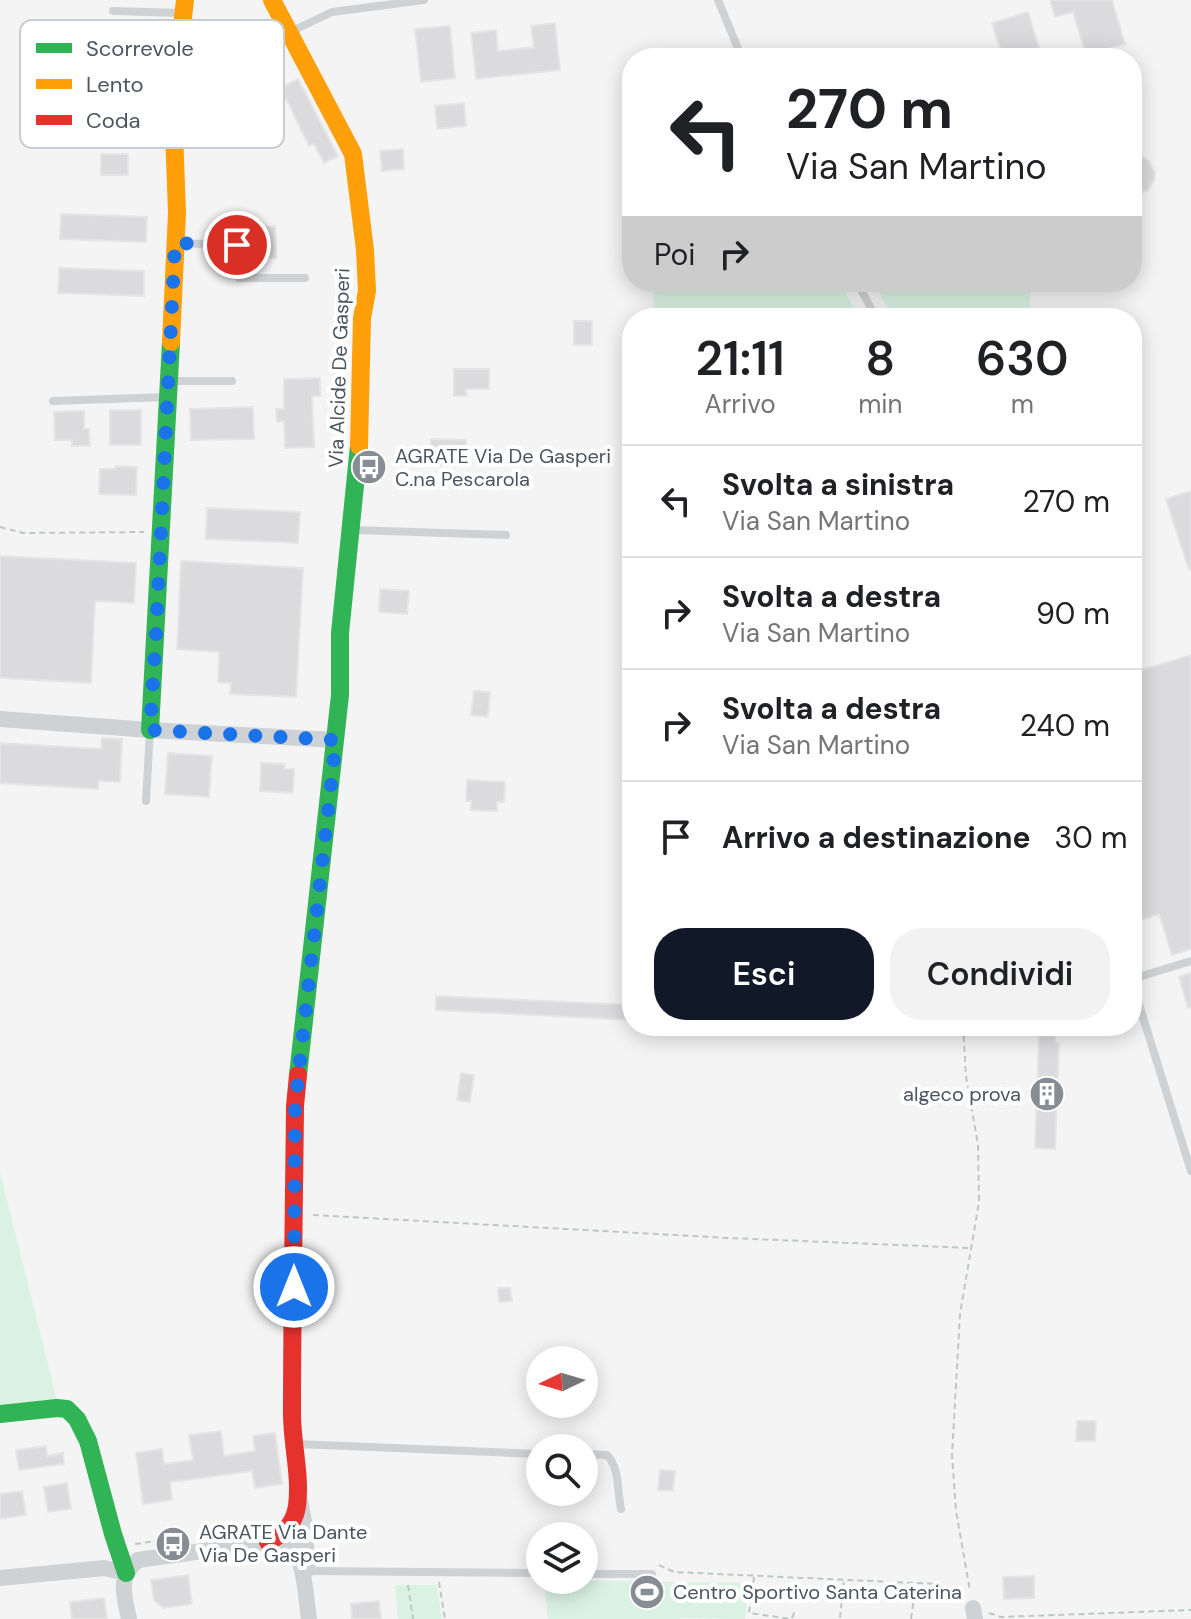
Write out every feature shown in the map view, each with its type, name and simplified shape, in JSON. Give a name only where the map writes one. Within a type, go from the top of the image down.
[{"type":"street","name":"Via Alcide De Gasperi","points":[[272,0],[283,20]]},
{"type":"street","name":"Via Alcide De Gasperi","points":[[268,1542],[284,1533],[292,1523],[298,1490],[292,1419],[295,1106],[340,695],[340,633],[359,454],[362,318],[367,291],[356,171],[350,147],[284,23]]},
{"type":"street","points":[[150,730],[175,243],[175,148]]},
{"type":"street","points":[[0,719],[336,740]]},
{"type":"street","points":[[0,1414],[57,1408],[67,1409],[77,1419],[88,1441],[126,1573],[124,1592],[129,1619]]},
{"type":"street","points":[[298,1490],[304,1521],[309,1619]]},
{"type":"street","points":[[126,1573],[142,1558],[268,1542],[285,1543],[295,1550],[303,1574],[309,1619]]},
{"type":"street","points":[[0,1578],[104,1568],[126,1573]]},
{"type":"lane","points":[[289,32],[332,12],[424,0]]},
{"type":"lane","points":[[718,0],[738,48]]},
{"type":"lane","points":[[113,11],[184,7]]},
{"type":"lane","points":[[175,243],[237,245],[239,278],[305,278]]},
{"type":"lane","points":[[53,401],[232,381]]},
{"type":"lane","points":[[352,530],[506,535]]},
{"type":"lane","points":[[146,801],[150,730]]},
{"type":"lane","points":[[1142,978],[1191,961]]},
{"type":"lane","points":[[1142,1013],[1191,1171]]},
{"type":"lane","points":[[293,1444],[526,1454]]},
{"type":"lane","points":[[598,1455],[607,1455],[612,1460],[621,1509]]},
{"type":"lane","points":[[308,1571],[526,1573]]},
{"type":"lane","points":[[598,1574],[652,1574]]},
{"type":"path","points":[[0,527],[23,533],[161,532]]},
{"type":"path","points":[[964,1036],[966,1076],[978,1145],[979,1202],[960,1314],[952,1455],[956,1511],[974,1614]]},
{"type":"path","points":[[306,1214],[971,1248]]},
{"type":"path","points":[[132,1544],[164,1541]]},
{"type":"path","points":[[661,1566],[674,1572],[937,1584],[974,1614],[1001,1617],[1191,1610]]},
{"type":"path","points":[[407,1572],[413,1619]]},
{"type":"path","points":[[755,1576],[749,1613],[791,1619],[795,1611]]},
{"type":"path","points":[[840,1618],[844,1580]]},
{"type":"path","points":[[911,1619],[916,1583]]},
{"type":"green space","points":[[654,292],[845,292],[854,308],[653,308]]},
{"type":"green space","points":[[879,292],[1030,292],[1030,308],[887,308]]},
{"type":"green space","points":[[0,1173],[57,1401],[0,1408]]},
{"type":"green space","name":"Centro Sportivo Santa Caterina","points":[[598,1581],[749,1583],[745,1619],[548,1619],[545,1594],[598,1594]]},
{"type":"green space","points":[[395,1585],[437,1585],[442,1619],[398,1619]]},
{"type":"building","points":[[1050,0],[1112,0],[1125,44],[1111,48],[1084,48],[1073,12],[1055,17]]},
{"type":"building","points":[[1028,12],[1039,48],[1000,48],[992,23]]},
{"type":"building","points":[[555,23],[560,70],[476,79],[471,33],[496,30],[498,51],[534,47],[531,26]]},
{"type":"building","points":[[450,26],[455,78],[421,82],[415,29]]},
{"type":"building","points":[[298,79],[338,156],[324,163],[314,144],[309,146],[284,94],[284,86]]},
{"type":"building","points":[[464,103],[466,126],[437,129],[435,106]]},
{"type":"building","points":[[403,149],[404,169],[382,171],[380,151]]},
{"type":"building","points":[[101,154],[128,154],[128,175],[101,175]]},
{"type":"building","points":[[1142,157],[1149,161],[1155,173],[1147,191],[1142,192]]},
{"type":"building","points":[[61,214],[147,217],[146,242],[60,239]]},
{"type":"building","points":[[275,226],[276,258],[251,259],[250,227]]},
{"type":"building","points":[[59,268],[144,271],[144,296],[58,293]]},
{"type":"building","points":[[574,321],[592,321],[592,345],[574,345]]},
{"type":"building","points":[[454,369],[489,369],[489,389],[466,389],[467,396],[454,396]]},
{"type":"building","points":[[320,378],[320,396],[312,396],[314,447],[285,448],[284,421],[277,422],[276,409],[284,409],[284,379]]},
{"type":"building","points":[[253,407],[254,439],[191,440],[190,409]]},
{"type":"building","points":[[110,410],[141,410],[141,445],[110,445]]},
{"type":"building","points":[[84,411],[84,429],[89,429],[90,446],[72,446],[72,440],[55,440],[54,412]]},
{"type":"building","points":[[431,439],[466,440],[466,466],[430,465]]},
{"type":"building","points":[[116,466],[137,467],[136,495],[99,494],[100,469],[116,469]]},
{"type":"building","points":[[1191,491],[1191,570],[1189,570],[1166,499]]},
{"type":"building","points":[[207,508],[300,512],[298,543],[206,539]]},
{"type":"building","points":[[0,556],[136,563],[134,603],[95,601],[91,683],[0,678]]},
{"type":"building","points":[[181,561],[303,568],[296,697],[230,694],[231,683],[218,682],[219,652],[177,649]]},
{"type":"building","points":[[380,589],[409,591],[407,614],[379,612]]},
{"type":"building","points":[[1191,655],[1191,949],[1172,955],[1159,914],[1142,920],[1142,670]]},
{"type":"building","points":[[474,691],[490,692],[488,717],[471,715]]},
{"type":"building","points":[[102,738],[122,739],[120,782],[99,781],[98,789],[0,783],[0,743],[101,749]]},
{"type":"building","points":[[168,753],[212,756],[209,797],[165,794]]},
{"type":"building","points":[[261,763],[285,764],[284,769],[294,769],[293,793],[260,791]]},
{"type":"building","points":[[467,780],[505,782],[504,802],[497,802],[497,811],[471,810],[471,801],[466,801]]},
{"type":"building","points":[[1191,973],[1191,1007],[1188,1008],[1179,977]]},
{"type":"building","points":[[436,996],[622,1005],[622,1019],[436,1010]]},
{"type":"building","name":"algeco prova","points":[[1039,1036],[1055,1036],[1055,1043],[1059,1043],[1055,1149],[1035,1148]]},
{"type":"building","points":[[461,1073],[474,1075],[470,1102],[457,1100]]},
{"type":"building","points":[[498,1288],[510,1288],[512,1301],[499,1302]]},
{"type":"building","points":[[1077,1421],[1096,1421],[1095,1441],[1076,1441]]},
{"type":"building","points":[[221,1431],[224,1456],[255,1451],[253,1436],[275,1433],[282,1484],[255,1488],[252,1471],[170,1482],[172,1500],[143,1504],[136,1453],[162,1449],[164,1464],[193,1460],[189,1435]]},
{"type":"building","points":[[46,1446],[47,1456],[63,1453],[64,1464],[19,1470],[16,1450]]},
{"type":"building","points":[[660,1470],[675,1471],[673,1491],[658,1490]]},
{"type":"building","points":[[67,1483],[71,1509],[48,1512],[44,1487]]},
{"type":"building","points":[[22,1491],[26,1515],[0,1519],[0,1494]]},
{"type":"building","points":[[188,1575],[192,1604],[163,1608],[154,1600],[151,1580]]},
{"type":"building","points":[[1034,1576],[1034,1598],[1004,1599],[1003,1577]]},
{"type":"building","points":[[104,1598],[107,1619],[72,1619],[70,1602]]},
{"type":"building","points":[[379,1601],[381,1619],[352,1619],[351,1604]]},
{"type":"traffic: fast","points":[[150,730],[171,342]]},
{"type":"traffic: fast","points":[[298,1075],[340,695],[340,633],[359,446]]},
{"type":"traffic: fast","points":[[0,1414],[57,1408],[67,1409],[77,1419],[88,1441],[126,1573]]},
{"type":"traffic: slow","points":[[183,20],[185,0]]},
{"type":"traffic: slow","points":[[272,0],[283,20]]},
{"type":"traffic: slow","points":[[284,23],[353,154],[367,291],[362,318],[359,446]]},
{"type":"traffic: slow","points":[[171,342],[177,213],[175,148]]},
{"type":"traffic: jam","points":[[268,1542],[291,1523],[296,1513],[298,1495],[292,1414],[295,1106],[298,1075]]},
{"type":"place","name":"AGRATE Via De Gasperi C.na Pescarola","points":[[369,467]]},
{"type":"place","name":"algeco prova","points":[[1047,1094]]},
{"type":"place","name":"AGRATE Via Dante Via De Gasperi","points":[[173,1544]]},
{"type":"place","name":"Centro Sportivo Santa Caterina","points":[[647,1592]]},
{"type":"route","points":[[237,245],[175,243],[150,730],[336,740],[295,1106],[294,1287]]}]
